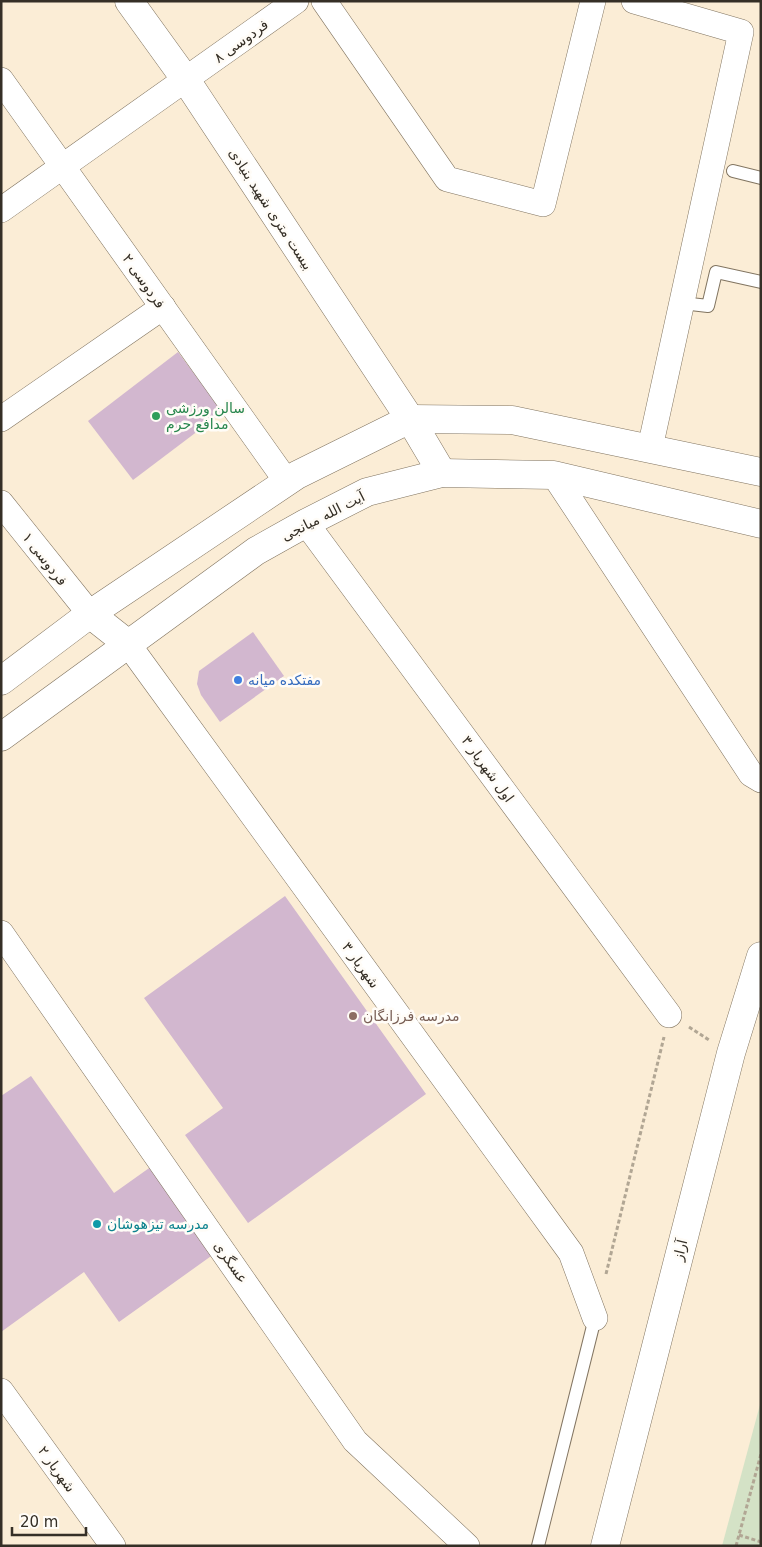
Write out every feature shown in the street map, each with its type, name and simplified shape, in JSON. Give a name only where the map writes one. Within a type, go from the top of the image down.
[{"type":"main road","name":"بیست متری شهید بنیادی","points":[[129,1],[186,80],[410,418],[442,473]]},
{"type":"main road","points":[[1,681],[90,614],[297,475],[410,418],[512,420],[761,472]]},
{"type":"main road","name":"آیت الله میانجی","points":[[1,738],[256,551],[367,492],[442,473],[554,475],[761,524]]},
{"type":"main road","points":[[90,614],[128,644]]},
{"type":"main road","name":"آراز","points":[[605,1546],[731,1053],[761,956]]},
{"type":"street","name":"فردوسی ۸","points":[[1,210],[296,1]]},
{"type":"street","points":[[324,1],[447,179],[543,204],[593,1]]},
{"type":"street","points":[[634,1],[741,32],[650,448]]},
{"type":"street","name":"فردوسی ۲","points":[[1,80],[287,482]]},
{"type":"street","points":[[1,419],[163,307]]},
{"type":"street","points":[[554,475],[751,774],[761,780]]},
{"type":"street","name":"فردوسی ۱","points":[[1,503],[90,614]]},
{"type":"street","name":"اول شهریار ۳","points":[[306,523],[670,1015]]},
{"type":"street","name":"شهریار ۳","points":[[128,644],[571,1253],[595,1318]]},
{"type":"street","name":"عسگری","points":[[1,933],[355,1441],[468,1546]]},
{"type":"street","name":"شهریار ۲","points":[[1,1391],[113,1546]]},
{"type":"lane","points":[[733,171],[761,178]]},
{"type":"lane","points":[[682,303],[708,306],[716,272],[761,282]]},
{"type":"lane","points":[[538,1546],[595,1318]]},
{"type":"path","points":[[604,1280],[670,1015],[731,1053]]},
{"type":"path","points":[[736,1546],[761,1454]]},
{"type":"path","points":[[739,1535],[761,1542]]},
{"type":"green space","points":[[761,1401],[761,1546],[722,1546]]},
{"type":"building","name":"سالن ورزشی مدافع حرم","points":[[178,352],[223,412],[133,480],[88,421]]},
{"type":"building","name":"مفتکده میانه","points":[[253,632],[284,676],[220,722],[201,695],[197,684],[199,671]]},
{"type":"building","name":"مدرسه فرزانگان","points":[[285,896],[426,1094],[248,1223],[185,1135],[223,1108],[144,998]]},
{"type":"building","name":"مدرسه تیزهوشان","points":[[31,1076],[114,1193],[152,1166],[214,1254],[119,1322],[84,1272],[1,1332],[1,1096]]},
{"type":"place","name":"سالن ورزشی مدافع حرم","points":[[156,416]]},
{"type":"place","name":"مفتکده میانه","points":[[238,680]]},
{"type":"place","name":"مدرسه فرزانگان","points":[[353,1016]]},
{"type":"place","name":"مدرسه تیزهوشان","points":[[97,1224]]}]
